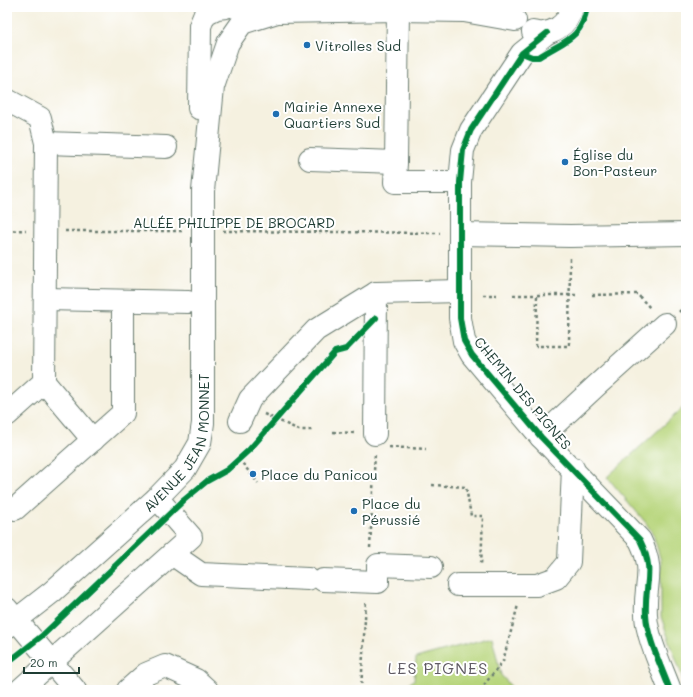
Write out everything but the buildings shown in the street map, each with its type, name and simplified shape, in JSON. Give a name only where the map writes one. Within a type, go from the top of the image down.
[{"type":"street","points":[[199,10],[226,7]]},
{"type":"street","name":"CHEMIN DES PIGNES","points":[[572,7],[565,23],[557,29],[547,33],[522,53],[471,130],[463,150],[460,182],[460,318],[464,341],[472,355],[542,437],[640,540],[647,554],[650,570],[646,614],[648,628],[670,690]]},
{"type":"street","points":[[199,10],[239,15],[277,12],[469,9],[515,17],[528,30],[537,33],[547,33]]},
{"type":"street","points":[[199,10],[211,46],[213,87]]},
{"type":"street","name":"AVENUE JEAN MONNET","points":[[199,10],[198,168],[203,191]]},
{"type":"street","points":[[398,10],[396,182],[460,182]]},
{"type":"street","name":"AVENUE JEAN MONNET","points":[[10,619],[52,592],[157,498],[184,469],[200,443],[203,423],[203,191],[213,87],[239,15]]},
{"type":"street","points":[[515,17],[522,53]]},
{"type":"street","points":[[7,100],[40,118],[46,143],[46,299],[44,382],[93,440]]},
{"type":"street","points":[[46,143],[166,147]]},
{"type":"street","points":[[310,159],[396,162]]},
{"type":"street","points":[[460,234],[570,236],[686,234]]},
{"type":"street","points":[[240,421],[250,399],[316,330],[376,293],[460,291]]},
{"type":"street","points":[[375,434],[376,293]]},
{"type":"street","points":[[46,299],[188,302]]},
{"type":"street","points":[[15,508],[123,413],[123,301]]},
{"type":"street","points":[[542,437],[665,324]]},
{"type":"street","points":[[7,415],[44,382]]},
{"type":"street","points":[[458,584],[537,585],[556,578],[569,562],[573,468]]},
{"type":"street","points":[[20,690],[52,663],[191,537],[157,498]]},
{"type":"street","points":[[172,554],[201,574],[378,582],[378,565],[431,567]]},
{"type":"street","points":[[10,619],[52,663],[74,690]]},
{"type":"street","points":[[128,690],[146,674],[165,666],[196,680],[206,690]]},
{"type":"path","points":[[537,296],[536,346],[569,346],[570,236]]},
{"type":"path","points":[[592,295],[637,294],[665,324]]},
{"type":"path","points":[[483,295],[497,295]]},
{"type":"path","points":[[513,295],[576,295]]},
{"type":"path","points":[[250,399],[265,416],[299,430],[313,430]]},
{"type":"path","points":[[239,459],[258,483]]},
{"type":"path","points":[[369,550],[375,464]]},
{"type":"path","points":[[432,485],[466,487],[471,516],[483,516],[480,585]]},
{"type":"path","points":[[361,690],[368,582]]},
{"type":"path","points":[[480,690],[503,661],[524,585]]},
{"type":"green space","points":[[686,405],[686,687],[661,617],[661,561],[653,534],[646,523],[607,477]]},
{"type":"green space","points":[[492,637],[501,675],[514,690],[400,690],[414,680],[416,658]]},
{"type":"cycle path","points":[[522,53],[532,57],[539,57],[564,43],[576,33],[581,26],[585,18],[587,7]]},
{"type":"cycle path","points":[[547,33],[522,53],[471,130],[463,150],[460,182],[460,318],[464,341],[472,355],[541,437],[640,540],[645,551],[648,570],[646,604],[647,624],[655,653],[670,690]]},
{"type":"cycle path","points":[[7,663],[43,635],[184,500],[207,481],[227,470],[249,450],[335,352],[346,349],[376,318]]},
{"type":"place","name":"Vitrolles Sud","points":[[307,45]]},
{"type":"place","name":"Mairie Annexe Quartiers Sud","points":[[276,114]]},
{"type":"place","name":"Église du Bon-Pasteur","points":[[565,162]]},
{"type":"place","name":"Place du Panicou","points":[[253,474]]},
{"type":"place","name":"Place du Pérussié","points":[[354,511]]},
{"type":"district","name":"LES PIGNES","points":[[438,667]]}]
